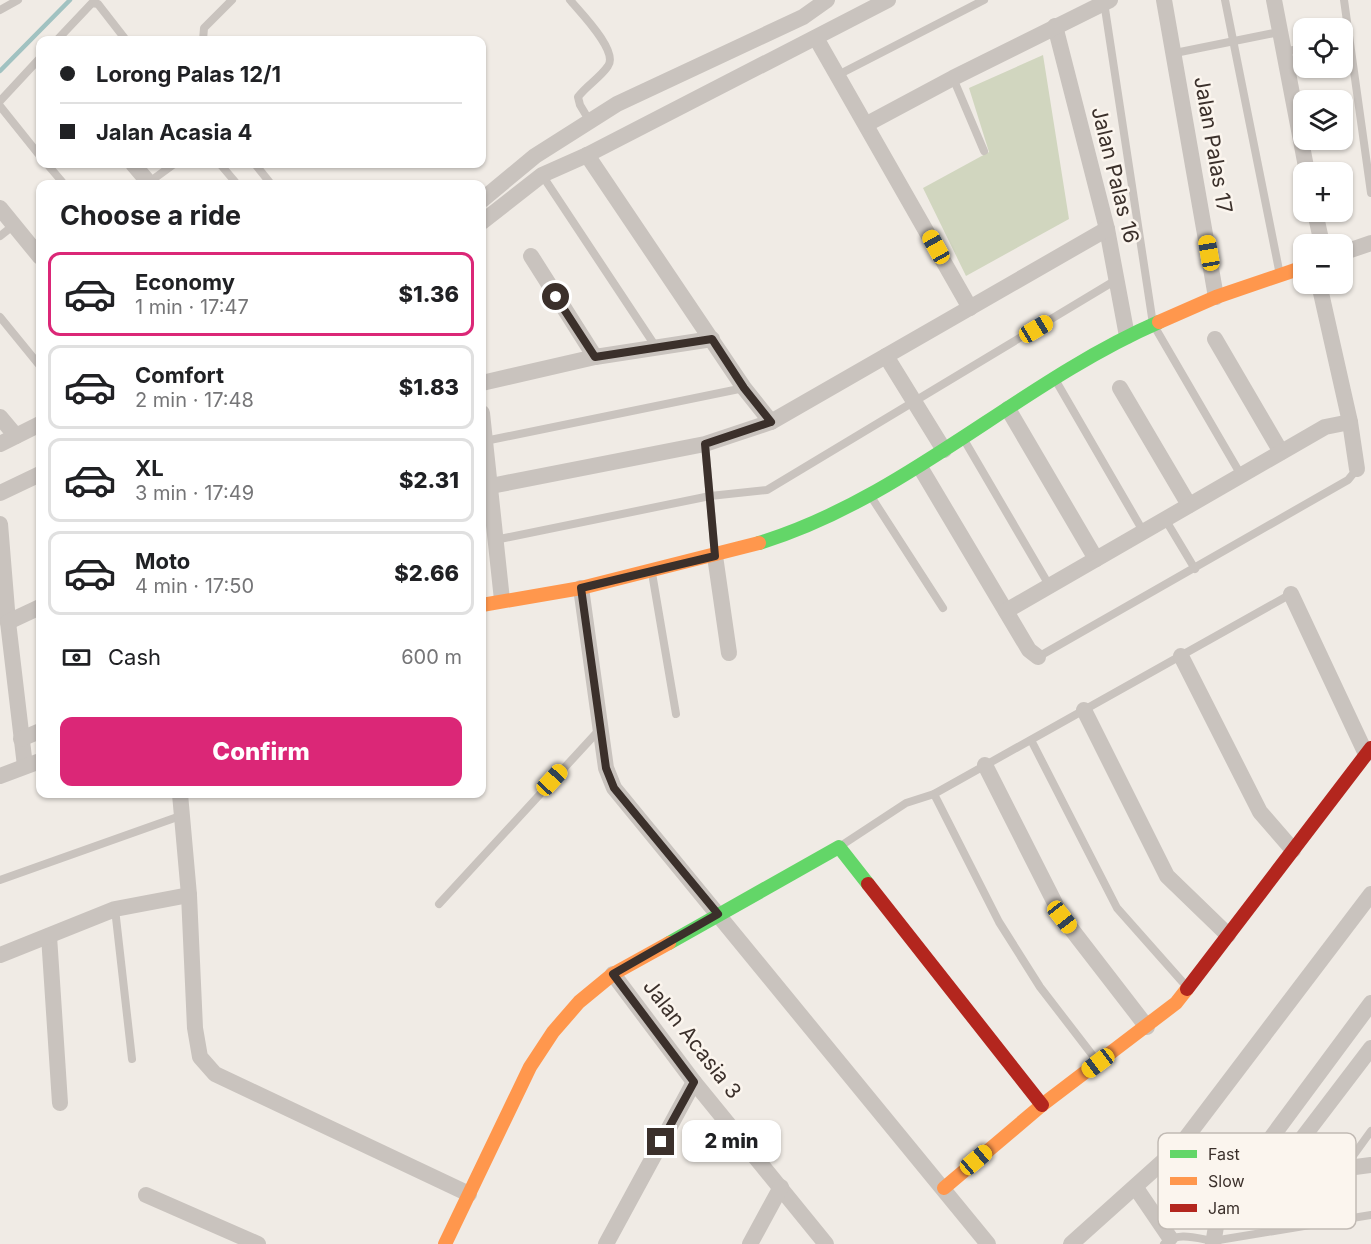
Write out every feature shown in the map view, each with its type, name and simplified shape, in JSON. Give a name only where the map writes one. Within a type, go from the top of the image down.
[{"type":"street","points":[[486,197],[535,156],[590,120],[627,99],[803,17],[827,0]]},
{"type":"street","points":[[486,219],[542,175],[587,155],[888,0]]},
{"type":"street","name":"Jalan Palas 17","points":[[1164,0],[1216,297]]},
{"type":"street","points":[[1274,0],[1305,162]]},
{"type":"street","points":[[867,124],[1107,1]]},
{"type":"street","name":"Jalan Palas 16","points":[[1055,26],[1107,229],[1127,336]]},
{"type":"street","points":[[816,38],[970,308]]},
{"type":"street","points":[[587,155],[744,388],[771,422]]},
{"type":"street","points":[[136,168],[146,180]]},
{"type":"street","points":[[0,208],[36,252]]},
{"type":"street","points":[[491,486],[705,444],[771,422],[1107,229]]},
{"type":"street","points":[[1353,249],[1371,243]]},
{"type":"street","points":[[531,256],[595,357]]},
{"type":"street","points":[[486,604],[581,588],[715,556],[801,530],[920,467],[1054,379],[1127,336],[1216,297],[1293,271]]},
{"type":"street","points":[[1321,294],[1358,459],[1357,469]]},
{"type":"street","points":[[486,382],[595,357],[712,339]]},
{"type":"street","points":[[1215,339],[1281,452]]},
{"type":"street","points":[[886,356],[944,450]]},
{"type":"street","points":[[1120,388],[1189,505]]},
{"type":"street","points":[[1008,409],[1096,559]]},
{"type":"street","points":[[0,417],[16,436]]},
{"type":"street","points":[[1006,610],[1325,427],[1350,422]]},
{"type":"street","points":[[0,444],[36,426]]},
{"type":"street","points":[[486,448],[502,600]]},
{"type":"street","points":[[920,467],[1029,650],[1038,657]]},
{"type":"street","points":[[0,493],[36,476]]},
{"type":"street","points":[[0,524],[21,740],[33,764],[0,776]]},
{"type":"street","points":[[715,556],[729,653]]},
{"type":"street","points":[[581,588],[606,768],[614,788],[988,1244]]},
{"type":"street","points":[[944,1188],[1042,1105],[1176,1004],[1369,751],[1291,594]]},
{"type":"street","points":[[8,622],[36,609]]},
{"type":"street","points":[[1181,656],[1260,812],[1293,850]]},
{"type":"street","points":[[1084,710],[1167,876],[1228,935]]},
{"type":"street","points":[[21,740],[36,733]]},
{"type":"street","points":[[986,765],[1062,917],[1147,1027]]},
{"type":"street","points":[[181,798],[189,895],[195,1028],[200,1057],[215,1074],[469,1194]]},
{"type":"street","points":[[445,1244],[530,1067],[553,1032],[579,1002],[613,974],[838,847],[1042,1105]]},
{"type":"street","points":[[1190,1133],[1371,894]]},
{"type":"street","points":[[0,955],[115,909],[189,895]]},
{"type":"street","points":[[50,936],[60,1103]]},
{"type":"street","name":"Jalan Acasia 3","points":[[613,974],[694,1082],[826,1244]]},
{"type":"street","points":[[1275,1133],[1371,1003]]},
{"type":"street","points":[[1306,1133],[1371,1048]]},
{"type":"street","points":[[606,1244],[694,1082]]},
{"type":"street","points":[[1356,1168],[1371,1165]]},
{"type":"street","points":[[1071,1244],[1158,1167]]},
{"type":"street","points":[[750,1244],[781,1187]]},
{"type":"street","points":[[1136,1188],[1158,1226]]},
{"type":"street","points":[[146,1195],[258,1244]]},
{"type":"lane","points":[[0,10],[18,0]]},
{"type":"lane","points":[[203,36],[204,28],[232,0]]},
{"type":"lane","points":[[570,0],[607,46],[611,58],[609,66],[578,97],[580,105],[590,120]]},
{"type":"lane","points":[[836,76],[984,0]]},
{"type":"lane","points":[[1225,0],[1281,275]]},
{"type":"lane","points":[[1344,0],[1345,18]]},
{"type":"lane","points":[[1107,1],[1153,324],[1241,475]]},
{"type":"lane","points":[[61,36],[92,3],[98,4],[123,36]]},
{"type":"lane","points":[[1175,53],[1280,32]]},
{"type":"lane","points":[[1283,51],[1293,50]]},
{"type":"lane","points":[[0,101],[36,62]]},
{"type":"lane","points":[[953,78],[984,151]]},
{"type":"lane","points":[[1352,78],[1371,193]]},
{"type":"lane","points":[[0,106],[36,151]]},
{"type":"lane","points":[[50,168],[61,180]]},
{"type":"lane","points":[[154,180],[169,168]]},
{"type":"lane","points":[[223,168],[234,180]]},
{"type":"lane","points":[[258,168],[268,180]]},
{"type":"lane","points":[[542,175],[656,347]]},
{"type":"lane","points":[[0,236],[14,225]]},
{"type":"lane","points":[[495,540],[710,496],[767,490],[1117,280]]},
{"type":"lane","points":[[0,316],[36,361]]},
{"type":"lane","points":[[1054,379],[1143,531]]},
{"type":"lane","points":[[486,441],[744,388]]},
{"type":"lane","points":[[963,437],[1050,585]]},
{"type":"lane","points":[[705,444],[715,556]]},
{"type":"lane","points":[[1038,657],[1348,480],[1357,469]]},
{"type":"lane","points":[[870,494],[943,608]]},
{"type":"lane","points":[[1166,519],[1195,569]]},
{"type":"lane","points":[[652,571],[676,714]]},
{"type":"lane","points":[[838,847],[906,803],[934,794],[1291,594]]},
{"type":"lane","points":[[439,903],[601,727]]},
{"type":"lane","points":[[1031,740],[1117,908],[1188,987]]},
{"type":"lane","points":[[934,794],[999,922],[1040,987],[1098,1063]]},
{"type":"lane","points":[[0,880],[183,815]]},
{"type":"lane","points":[[115,909],[132,1059]]},
{"type":"lane","points":[[1356,1152],[1371,1131]]},
{"type":"lane","points":[[1356,1218],[1371,1215]]},
{"type":"lane","points":[[1167,1241],[1188,1236],[1213,1243],[1292,1229]]},
{"type":"green space","points":[[1043,55],[1069,219],[966,276],[923,188],[989,152],[969,88]]},
{"type":"waterway","points":[[0,71],[70,0]]},
{"type":"traffic: fast","points":[[759,543],[813,523],[864,498],[1058,376],[1108,347],[1159,322]]},
{"type":"traffic: fast","points":[[669,943],[839,847],[868,884]]},
{"type":"traffic: slow","points":[[1159,322],[1216,297],[1293,271]]},
{"type":"traffic: slow","points":[[486,604],[581,588],[759,543]]},
{"type":"traffic: slow","points":[[445,1244],[530,1067],[553,1032],[579,1002],[613,974],[669,943]]},
{"type":"traffic: slow","points":[[944,1188],[1042,1105],[1176,1003],[1187,989]]},
{"type":"traffic: jam","points":[[1187,989],[1371,748]]},
{"type":"traffic: jam","points":[[868,884],[1042,1105]]},
{"type":"route","points":[[556,297],[595,357],[712,339],[744,388],[771,422],[705,444],[715,556],[581,588],[606,768],[614,788],[718,914],[613,974],[694,1082],[661,1142]]}]
